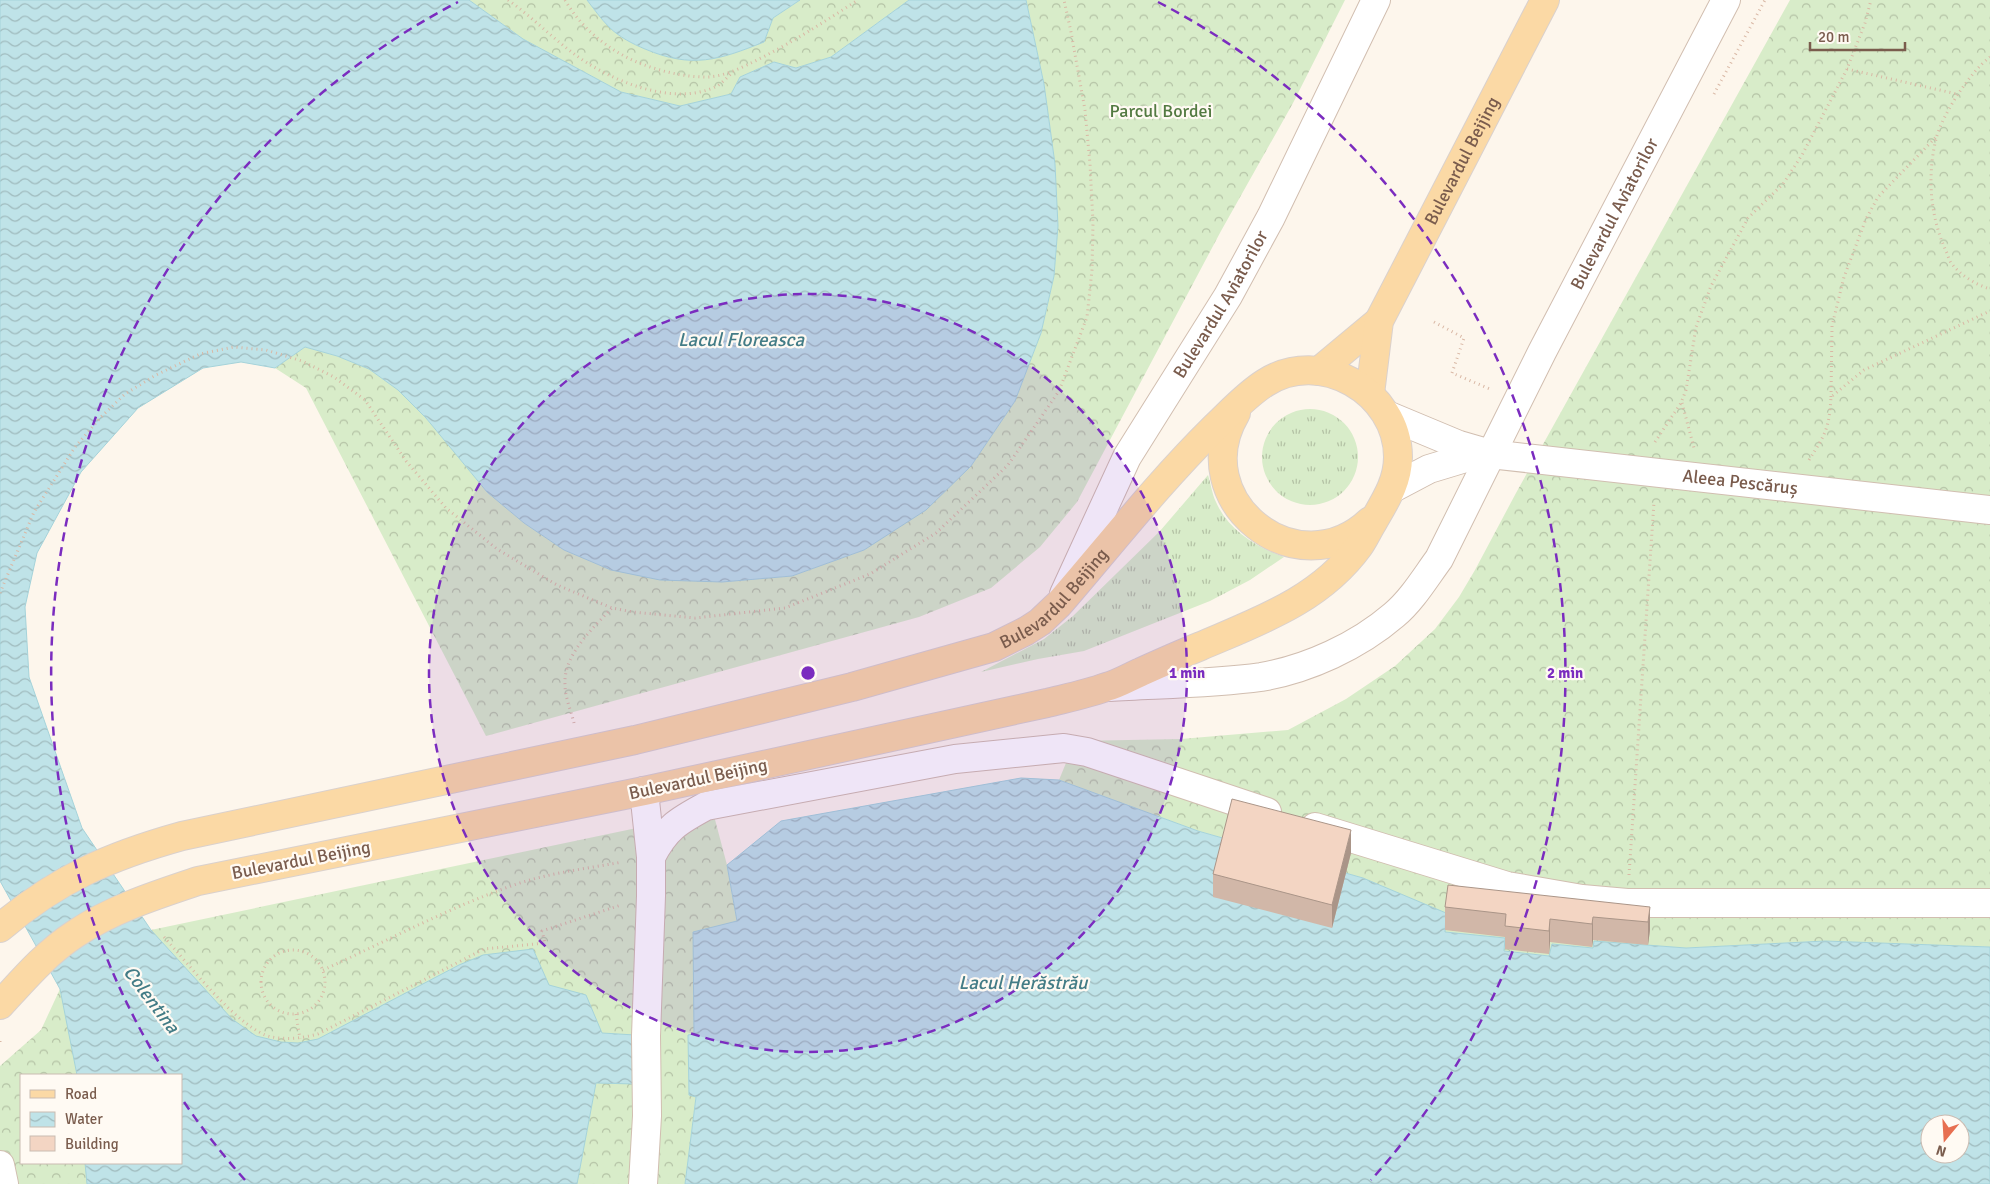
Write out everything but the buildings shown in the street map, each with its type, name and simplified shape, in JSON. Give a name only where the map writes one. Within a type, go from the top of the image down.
[{"type":"main road","name":"Bulevardul Beijing","points":[[1370,394],[1378,321],[1545,0]]},
{"type":"main road","name":"Bulevardul Beijing","points":[[1319,370],[1378,321]]},
{"type":"main road","name":"Bulevardul Beijing","points":[[0,928],[23,908],[81,873],[117,856],[182,836],[635,740],[852,687],[994,647],[1040,622],[1059,604],[1194,448],[1245,399],[1266,382],[1292,372],[1319,370],[1340,375],[1370,394],[1387,415],[1395,434],[1398,455],[1393,488],[1359,547],[1332,576],[1305,597],[1278,613],[1108,687],[1047,703],[644,791],[198,881],[129,906],[75,934],[33,970],[0,1005]]},
{"type":"main road","name":"Bulevardul Beijing","points":[[1245,399],[1227,429],[1222,463],[1231,496],[1240,512],[1252,524],[1266,534],[1283,541],[1300,545],[1317,545],[1351,536],[1378,514]]},
{"type":"street","name":"Bulevardul Aviatorilor","points":[[1059,604],[1127,457],[1228,296],[1271,217],[1376,0]]},
{"type":"street","name":"Bulevardul Aviatorilor","points":[[1108,687],[1262,677],[1320,660],[1359,640],[1394,615],[1420,586],[1439,559],[1490,454],[1726,0]]},
{"type":"street","points":[[1387,415],[1459,445],[1490,454]]},
{"type":"street","points":[[1393,488],[1429,469],[1462,459],[1490,454]]},
{"type":"street","name":"Aleea Pescăruș","points":[[1490,454],[1990,510]]},
{"type":"street","points":[[651,857],[661,838],[673,826],[706,806],[939,761],[1064,748],[1088,752],[1272,814],[1506,886],[1582,899],[1627,903],[1990,903]]},
{"type":"street","points":[[643,1184],[648,1083],[646,1036],[651,857],[644,791]]},
{"type":"street","points":[[0,1165],[4,1184]]},
{"type":"path","points":[[508,0],[574,54],[629,84],[659,92],[687,94],[716,87],[735,71]]},
{"type":"path","points":[[565,0],[573,14],[596,38],[624,57],[657,70],[708,77],[735,71],[772,53],[810,32],[858,0]]},
{"type":"path","points":[[0,593],[34,512],[75,446],[125,394],[156,375],[200,354],[234,347],[266,350],[302,361],[334,377],[365,400],[406,461],[446,508],[497,549],[557,585],[612,608],[695,618],[786,608],[870,574],[936,533],[1008,465],[1059,391],[1087,317],[1092,270],[1093,223],[1090,164],[1085,110],[1072,32],[1064,0]]},
{"type":"path","points":[[1627,903],[1646,471],[1682,403],[1686,390],[1696,327],[1710,286],[1748,218],[1783,184],[1802,155],[1847,68],[1865,23],[1871,0]]},
{"type":"path","points":[[1990,57],[1983,62],[1957,94],[1936,138],[1931,173],[1932,208],[1938,234],[1952,265],[1976,284],[1990,289]]},
{"type":"path","points":[[1847,68],[1957,94]]},
{"type":"path","points":[[1792,488],[1825,435],[1830,422],[1832,326],[1844,277],[1866,219],[1878,196],[1936,138]]},
{"type":"path","points":[[1831,397],[1864,370],[1990,311]]},
{"type":"path","points":[[1434,322],[1464,338],[1452,374],[1497,392]]},
{"type":"path","points":[[1682,403],[1702,477]]},
{"type":"path","points":[[580,751],[564,685],[569,661],[592,629],[612,608]]},
{"type":"path","points":[[324,970],[476,900],[511,886],[546,875],[651,857]]},
{"type":"path","points":[[164,937],[237,1017],[258,1032],[272,1037],[300,1038],[318,1034],[484,949],[545,943],[542,931],[586,916]]},
{"type":"path","points":[[295,950],[305,952],[314,957],[324,970],[326,984],[319,1002],[312,1009],[296,1014],[284,1013],[275,1009],[263,993],[261,982],[267,963],[275,955],[284,951],[295,950]]},
{"type":"path","points":[[296,1014],[300,1038]]},
{"type":"green space","points":[[469,0],[587,0],[609,27],[626,40],[640,47],[677,59],[705,60],[733,54],[764,42],[773,18],[800,0],[909,0],[831,57],[796,68],[774,62],[740,77],[731,94],[680,106],[621,92],[523,39]]},
{"type":"green space","name":"Parcul Bordei","points":[[1026,0],[1345,0],[1293,103],[1221,231],[1077,502],[1040,547],[991,588],[919,617],[486,736],[306,388],[275,368],[305,347],[337,356],[369,369],[398,390],[426,418],[487,492],[524,523],[564,550],[611,570],[722,582],[792,576],[864,550],[971,466],[1015,401],[1041,333],[1054,276],[1058,226],[1055,164],[1044,84]]},
{"type":"green space","points":[[1790,0],[1990,0],[1990,947],[1825,941],[1686,948],[1594,942],[1594,948],[1552,944],[1550,956],[1504,951],[1505,938],[1445,932],[1445,913],[1363,878],[1198,831],[1059,780],[1075,741],[1181,739],[1288,730],[1346,699],[1395,666],[1435,629],[1459,597],[1475,570]]},
{"type":"green space","points":[[1310,409],[1328,413],[1344,423],[1354,439],[1358,457],[1354,475],[1344,491],[1328,501],[1310,505],[1292,501],[1276,491],[1266,475],[1262,457],[1266,439],[1276,423],[1292,413]]},
{"type":"green space","points":[[1208,475],[1221,512],[1235,529],[1253,543],[1284,557],[1250,580],[1210,601],[1084,651],[981,672],[1044,639],[1073,616],[1160,531]]},
{"type":"green space","points":[[713,812],[727,865],[737,921],[694,1035],[688,1035],[689,1094],[696,1096],[685,1184],[0,1184],[0,1066],[41,1030],[60,989],[151,930]]},
{"type":"water","name":"Lacul Floreasca","points":[[0,0],[469,0],[523,39],[621,92],[680,106],[731,94],[740,77],[774,62],[796,68],[831,57],[909,0],[1026,0],[1044,84],[1055,164],[1058,226],[1054,276],[1041,333],[1015,401],[971,466],[926,510],[864,550],[792,576],[722,582],[660,580],[611,570],[564,550],[524,523],[487,492],[426,418],[398,390],[369,369],[337,356],[305,347],[275,368],[241,362],[203,368],[138,408],[81,472],[37,553],[25,607],[29,677],[82,828],[151,930],[232,1019],[256,1036],[281,1042],[298,1043],[318,1039],[459,965],[483,955],[533,949],[549,985],[586,995],[602,1033],[635,1035],[635,1084],[596,1083],[577,1184],[87,1184],[85,1164],[182,1164],[182,1074],[77,1074],[60,989],[0,881]]},
{"type":"water","points":[[587,0],[800,0],[773,18],[764,42],[733,54],[705,60],[691,60],[662,55],[626,40],[609,27]]},
{"type":"water","name":"Lacul Herăstrău","points":[[1021,778],[1059,780],[1198,831],[1363,878],[1446,913],[1445,932],[1505,938],[1504,951],[1549,956],[1552,944],[1593,948],[1594,941],[1686,948],[1825,941],[1990,947],[1990,1184],[685,1184],[696,1097],[689,1095],[688,1035],[694,1034],[693,932],[737,921],[727,865],[781,821]]},
{"type":"water label","name":"Colentina","points":[[152,999]]}]
